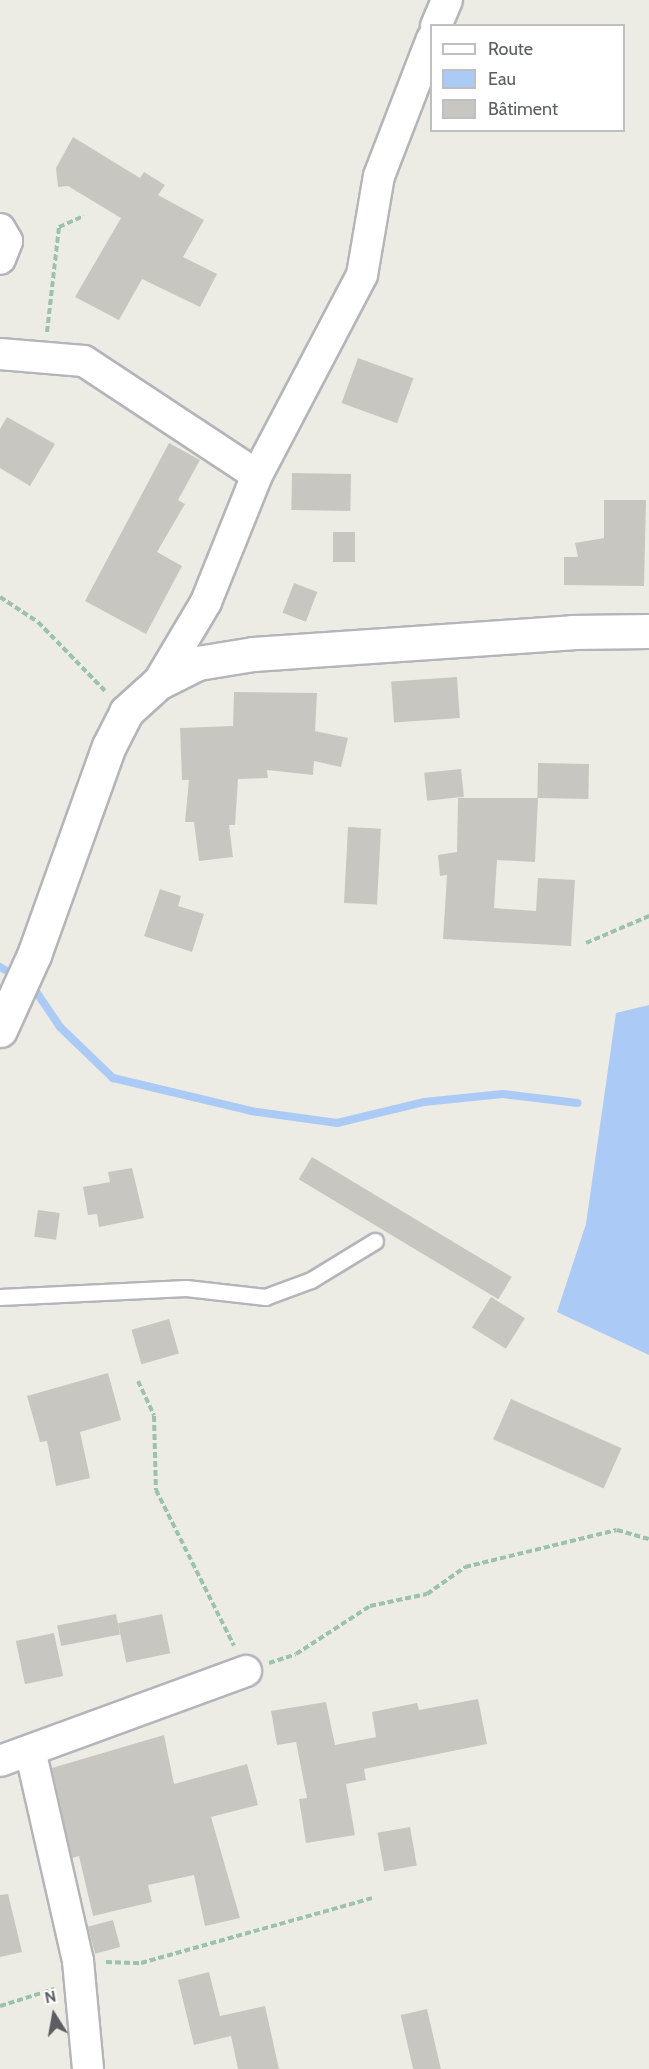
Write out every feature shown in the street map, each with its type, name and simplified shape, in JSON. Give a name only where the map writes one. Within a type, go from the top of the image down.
[{"type":"street","points":[[437,24],[447,0]]},
{"type":"street","points":[[0,1030],[34,955],[109,746],[126,712],[158,682],[206,602],[257,475],[362,275],[380,176],[430,44]]},
{"type":"street","points":[[0,229],[8,241],[0,259]]},
{"type":"street","points":[[0,354],[84,361],[257,475]]},
{"type":"street","points":[[158,682],[198,663],[254,654],[572,632],[649,631]]},
{"type":"street","points":[[0,1761],[31,1754],[246,1671]]},
{"type":"street","points":[[31,1754],[78,1969],[88,2069]]},
{"type":"lane","points":[[0,1297],[186,1288],[265,1297],[311,1280],[375,1241]]},
{"type":"path","points":[[47,359],[46,310],[59,227],[84,216]]},
{"type":"path","points":[[0,597],[38,622],[126,712]]},
{"type":"path","points":[[586,943],[649,916]]},
{"type":"path","points":[[138,1381],[154,1416],[156,1491],[246,1671],[296,1654],[370,1606],[427,1594],[465,1567],[618,1530],[649,1539]]},
{"type":"path","points":[[0,2006],[45,1994],[78,1969],[141,1963],[372,1898]]},
{"type":"water","points":[[649,1005],[649,1355],[557,1312],[586,1224],[616,1013]]},
{"type":"building","points":[[73,137],[140,178],[144,172],[165,185],[158,195],[204,220],[183,257],[217,274],[200,307],[142,279],[119,320],[75,297],[121,218],[68,186],[58,187],[56,168]]},
{"type":"building","points":[[358,358],[413,378],[397,423],[342,403]]},
{"type":"building","points":[[7,417],[55,444],[30,486],[0,468],[0,429]]},
{"type":"building","points":[[169,443],[200,460],[178,500],[185,504],[157,552],[182,566],[146,634],[85,601]]},
{"type":"building","points":[[292,473],[351,474],[350,511],[291,510]]},
{"type":"building","points":[[604,500],[646,500],[644,586],[564,585],[564,557],[578,557],[575,543],[604,538]]},
{"type":"building","points":[[333,532],[355,532],[355,562],[333,562]]},
{"type":"building","points":[[294,583],[317,592],[306,622],[283,613]]},
{"type":"building","points":[[457,677],[460,718],[394,723],[391,682]]},
{"type":"building","points":[[234,692],[317,693],[315,731],[348,738],[341,767],[314,761],[313,775],[267,770],[268,778],[238,779],[235,825],[229,825],[233,857],[199,861],[194,822],[185,822],[189,780],[182,780],[180,728],[233,726]]},
{"type":"building","points":[[538,763],[589,764],[588,799],[537,798]]},
{"type":"building","points":[[461,769],[464,797],[427,801],[424,773]]},
{"type":"building","points":[[458,798],[538,798],[535,862],[497,860],[494,908],[536,911],[538,878],[575,880],[571,946],[443,939],[447,875],[440,876],[438,855],[457,852]]},
{"type":"building","points":[[348,827],[381,829],[377,905],[344,903]]},
{"type":"building","points":[[160,889],[181,896],[178,906],[204,914],[192,952],[144,936]]},
{"type":"building","points":[[312,1157],[512,1277],[498,1299],[299,1179]]},
{"type":"building","points":[[132,1168],[144,1218],[99,1227],[97,1214],[88,1215],[83,1187],[110,1182],[108,1172]]},
{"type":"building","points":[[38,1210],[60,1213],[56,1240],[34,1237]]},
{"type":"building","points":[[491,1297],[525,1318],[506,1349],[472,1328]]},
{"type":"building","points":[[169,1319],[179,1354],[141,1364],[132,1330]]},
{"type":"building","points":[[108,1373],[121,1420],[80,1432],[90,1478],[56,1486],[47,1441],[40,1442],[27,1396]]},
{"type":"building","points":[[511,1399],[622,1448],[604,1488],[493,1439]]},
{"type":"building","points":[[116,1614],[120,1635],[61,1646],[57,1625]]},
{"type":"building","points":[[162,1614],[170,1653],[126,1662],[118,1623]]},
{"type":"building","points":[[54,1633],[63,1676],[25,1684],[16,1641]]},
{"type":"building","points":[[478,1699],[487,1744],[364,1769],[366,1780],[346,1784],[355,1835],[306,1843],[299,1799],[307,1798],[296,1742],[277,1745],[271,1711],[326,1702],[335,1745],[376,1737],[372,1712],[417,1703],[419,1710]]},
{"type":"building","points":[[164,1735],[174,1784],[247,1764],[258,1805],[211,1817],[240,1918],[205,1926],[194,1875],[148,1885],[152,1902],[93,1916],[79,1856],[72,1858],[52,1768]]},
{"type":"building","points":[[410,1827],[417,1865],[384,1871],[378,1833]]},
{"type":"building","points":[[8,1894],[22,1952],[0,1957],[0,1895]]},
{"type":"building","points":[[113,1920],[120,1947],[95,1954],[88,1927]]},
{"type":"building","points":[[209,1972],[220,2016],[265,2006],[279,2069],[238,2069],[231,2036],[194,2045],[178,1980]]},
{"type":"building","points":[[427,2009],[441,2069],[413,2069],[401,2015]]},
{"type":"waterway","points":[[0,967],[17,977]]},
{"type":"waterway","points":[[31,984],[60,1027],[113,1078],[251,1111],[337,1123],[424,1102],[503,1094],[577,1103]]}]
